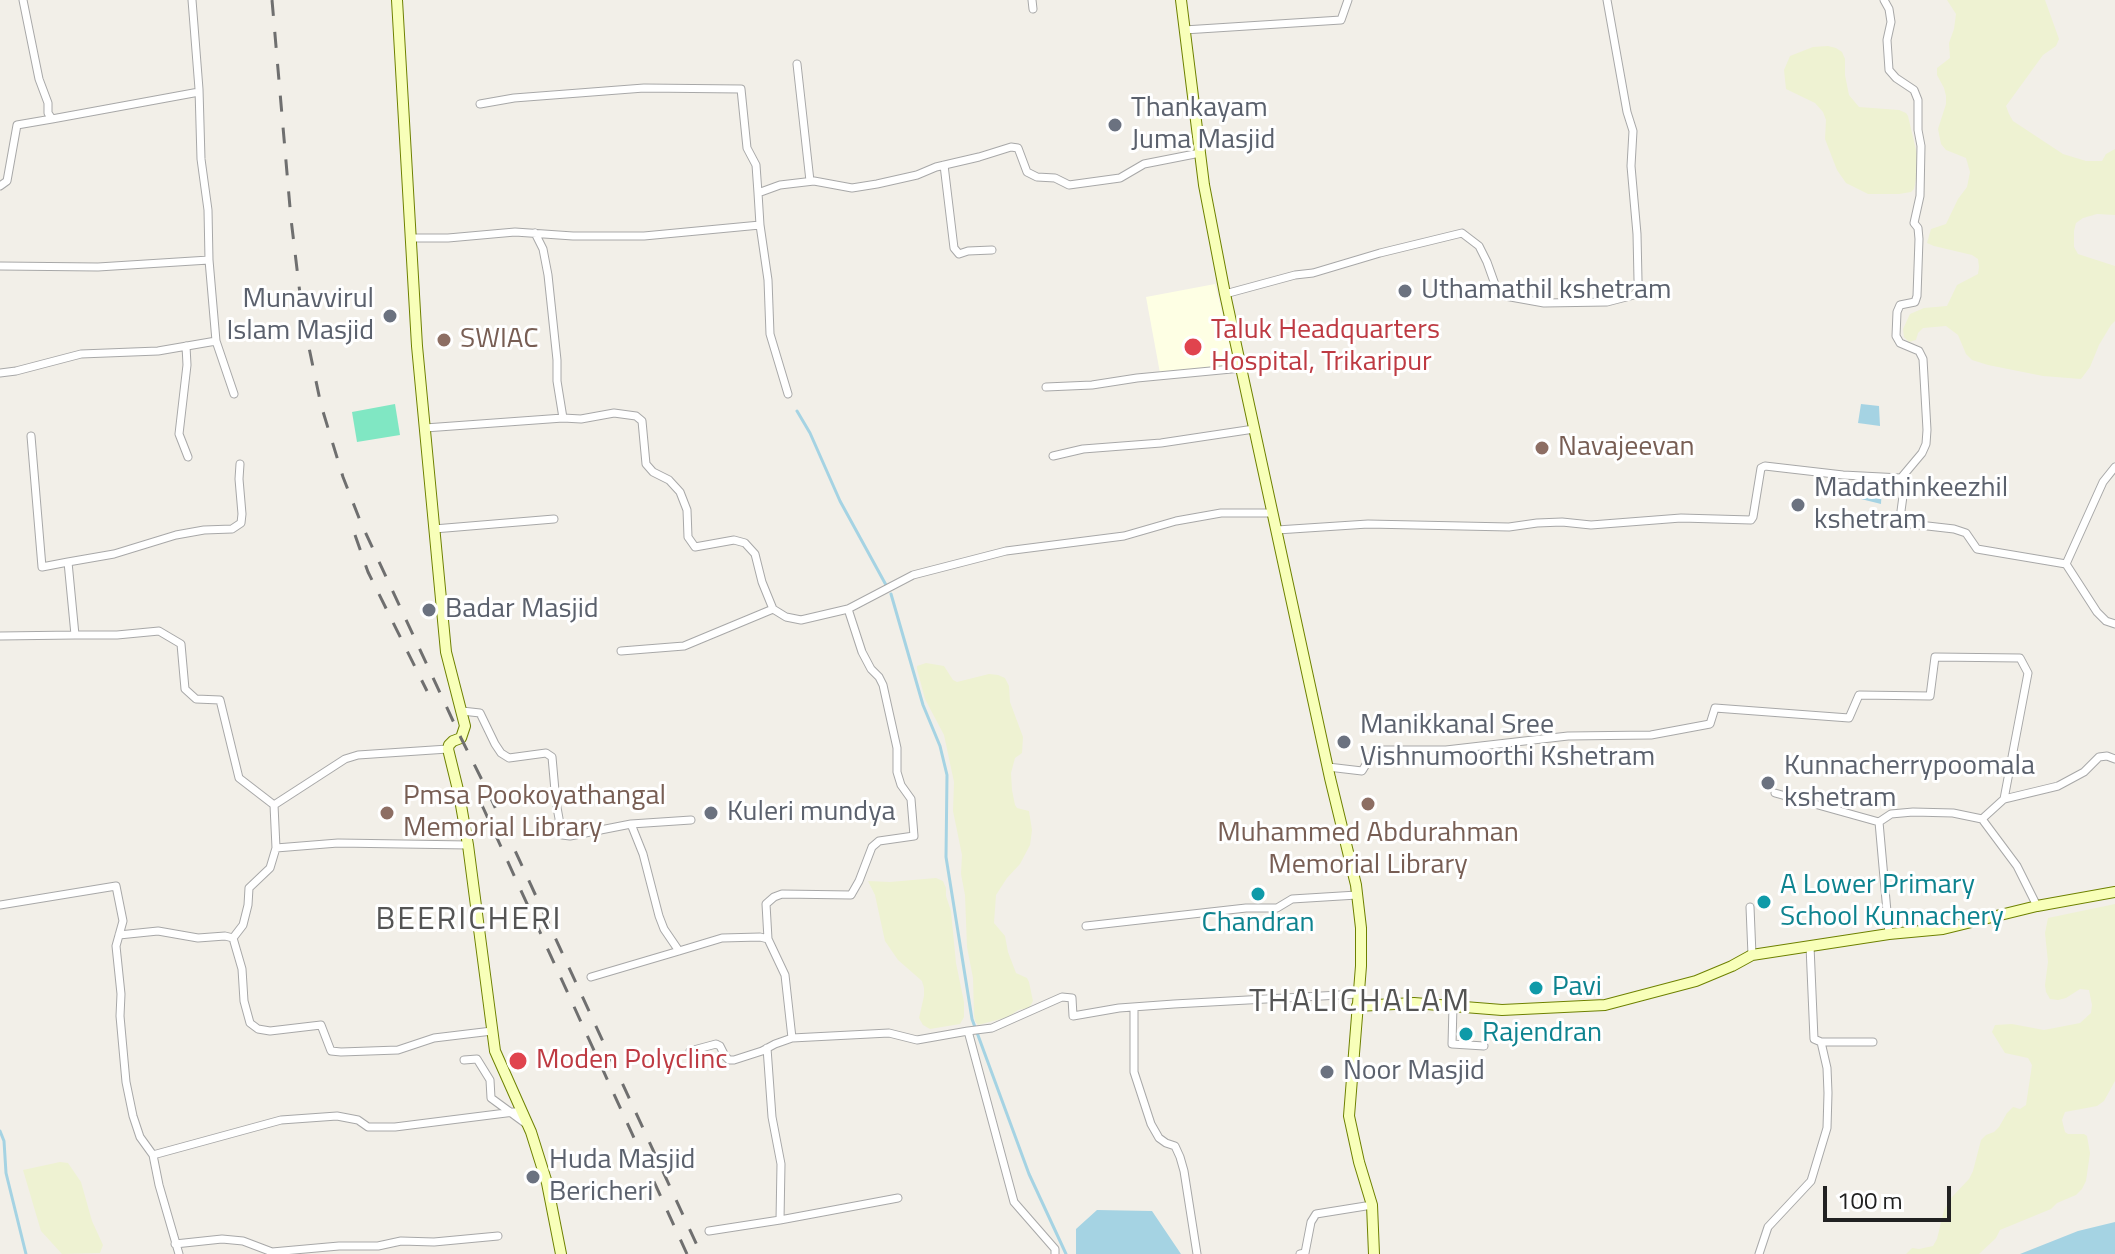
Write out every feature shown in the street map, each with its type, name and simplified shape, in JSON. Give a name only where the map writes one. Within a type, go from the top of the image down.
[{"type":"main road","points":[[397,0],[417,346],[446,652],[462,711],[464,732],[448,749],[468,845],[495,1051],[516,1112],[528,1126],[547,1183],[561,1254]]},
{"type":"main road","points":[[1181,0],[1204,185],[1225,294],[1357,895],[1361,928],[1349,1116],[1372,1205],[1374,1254]]},
{"type":"main road","points":[[1357,1006],[1414,1003],[1502,1010],[1605,1005],[1696,981],[1752,955],[1943,929],[2037,906],[2115,892]]},
{"type":"street","points":[[23,0],[39,79],[52,119]]},
{"type":"street","points":[[192,0],[216,341],[234,394]]},
{"type":"street","points":[[1184,30],[1341,20],[1348,0]]},
{"type":"street","points":[[1225,294],[1462,233],[1479,246],[1497,290],[1505,296],[1544,303],[1607,302],[1634,295],[1638,291],[1638,280],[1631,166],[1633,131],[1607,0]]},
{"type":"street","points":[[1884,0],[1891,22],[1887,40],[1889,70],[1914,90],[1918,100],[1921,146],[1920,196],[1914,223],[1919,239],[1917,296],[1915,302],[1900,305],[1896,336],[1900,343],[1919,351],[1923,359],[1927,430],[1922,453],[1901,478]]},
{"type":"street","points":[[797,64],[810,181]]},
{"type":"street","points":[[480,104],[514,98],[644,88],[741,89],[747,148],[756,165],[768,280],[770,334],[788,394]]},
{"type":"street","points":[[0,186],[7,181],[17,125],[199,92]]},
{"type":"street","points":[[758,193],[780,185],[810,181],[852,188],[917,175],[1011,147],[1018,148],[1027,172],[1037,177],[1055,178],[1069,185],[1120,178],[1144,164],[1200,153]]},
{"type":"street","points":[[944,165],[954,248],[959,254],[992,250]]},
{"type":"street","points":[[411,238],[491,233],[644,236],[760,225]]},
{"type":"street","points":[[535,233],[543,249],[548,275],[563,418]]},
{"type":"street","points":[[0,266],[98,267],[209,260]]},
{"type":"street","points":[[0,373],[81,354],[138,353],[216,341]]},
{"type":"street","points":[[186,346],[187,365],[179,434],[188,457]]},
{"type":"street","points":[[1046,387],[1092,385],[1242,368]]},
{"type":"street","points":[[425,428],[581,419],[614,413],[636,416],[642,421],[646,464],[680,492],[687,510],[688,537],[695,547],[734,540],[745,543],[755,554],[773,609],[786,617],[801,620],[848,609],[913,575],[1006,551],[1124,536],[1176,521],[1221,513],[1273,513]]},
{"type":"street","points":[[1053,456],[1083,449],[1161,443],[1254,429]]},
{"type":"street","points":[[31,436],[42,567],[114,554],[176,535],[232,529],[241,523],[240,464]]},
{"type":"street","points":[[1277,530],[1368,524],[1509,527],[1537,523],[1591,525],[1681,518],[1751,520],[1761,468],[1765,466],[1901,478],[1905,481],[1902,519],[1910,524],[1966,533],[1977,549],[2066,564],[2097,612],[2106,621],[2115,624]]},
{"type":"street","points":[[2066,564],[2103,482],[2115,467]]},
{"type":"street","points":[[434,529],[554,519]]},
{"type":"street","points":[[68,562],[75,635]]},
{"type":"street","points":[[621,651],[684,646],[773,609]]},
{"type":"street","points":[[792,1038],[785,975],[768,939],[766,904],[782,894],[851,895],[872,847],[879,841],[914,836],[911,799],[901,785],[897,772],[897,748],[883,685],[862,652],[848,609]]},
{"type":"street","points":[[0,636],[117,635],[159,631],[181,644],[185,689],[196,699],[220,700],[239,778],[274,805],[276,848],[270,868],[249,888],[243,925],[233,938]]},
{"type":"street","points":[[1328,767],[1362,771],[1378,750],[1446,750],[1568,736],[1651,735],[1710,724],[1715,708],[1849,718],[1859,695],[1930,696],[1935,657],[2020,658],[2028,673],[2004,799]]},
{"type":"street","points":[[462,711],[480,713],[495,744],[509,758],[546,753],[552,757],[562,835],[631,824],[691,820]]},
{"type":"street","points":[[274,805],[345,759],[358,755],[448,749]]},
{"type":"street","points":[[1982,819],[2004,799],[2058,786],[2084,772],[2099,757],[2115,759]]},
{"type":"street","points":[[1775,793],[1879,822],[1891,814],[1913,812],[1953,813],[1982,819],[2017,866],[2037,906]]},
{"type":"street","points":[[1879,822],[1889,934]]},
{"type":"street","points":[[631,824],[643,854],[659,916],[679,951]]},
{"type":"street","points":[[276,848],[338,843],[468,845]]},
{"type":"street","points":[[0,905],[116,886],[123,921],[116,946],[126,1082],[140,1137],[153,1155],[179,1254]]},
{"type":"street","points":[[1086,926],[1246,908],[1277,908],[1292,899],[1357,895]]},
{"type":"street","points":[[1750,907],[1752,955]]},
{"type":"street","points":[[119,935],[158,931],[198,938],[233,938]]},
{"type":"street","points":[[233,938],[242,969],[244,1001],[250,1023],[258,1029],[270,1031],[321,1025],[331,1051],[341,1052],[398,1050],[434,1038],[492,1031]]},
{"type":"street","points":[[591,977],[722,938],[768,939]]},
{"type":"street","points":[[1810,946],[1814,1039],[1821,1042],[1873,1042]]},
{"type":"street","points":[[690,1051],[716,1044],[729,1060],[734,1060],[792,1038],[889,1033],[917,1040],[992,1028],[1062,997],[1072,998],[1073,1016],[1134,1007],[1358,994]]},
{"type":"street","points":[[1453,1006],[1452,1044],[1484,1046]]},
{"type":"street","points":[[1134,1007],[1134,1072],[1151,1124],[1159,1138],[1175,1146],[1180,1157],[1197,1254]]},
{"type":"street","points":[[973,1031],[1014,1202],[1055,1249],[1055,1254]]},
{"type":"street","points":[[1759,1254],[1768,1227],[1811,1181],[1827,1128],[1827,1068],[1821,1042]]},
{"type":"street","points":[[767,1048],[772,1117],[781,1164],[780,1220]]},
{"type":"street","points":[[464,1060],[477,1059],[490,1080],[491,1098],[516,1112]]},
{"type":"street","points":[[153,1155],[281,1120],[337,1116],[358,1120],[368,1127],[395,1127],[516,1112]]},
{"type":"street","points":[[709,1231],[898,1198]]},
{"type":"street","points":[[1300,1254],[1305,1253],[1311,1222],[1316,1214],[1372,1205]]},
{"type":"street","points":[[175,1244],[222,1239],[243,1241],[272,1252],[498,1236]]},
{"type":"shaded area","points":[[1947,0],[2045,0],[2059,39],[2056,46],[2043,55],[2006,106],[2009,114],[2013,121],[2063,154],[2086,161],[2102,161],[2106,154],[2115,149],[2115,215],[2097,214],[2083,218],[2076,223],[2074,231],[2074,247],[2078,254],[2115,266],[2115,321],[2081,379],[2043,376],[1972,360],[1958,335],[1946,326],[1923,328],[1916,340],[1909,342],[1904,337],[1903,329],[1910,314],[1924,308],[1947,306],[1957,285],[1978,274],[1979,267],[1978,259],[1972,255],[1927,243],[1931,229],[1946,224],[1967,187],[1970,172],[1966,158],[1946,150],[1941,144],[1938,129],[1946,96],[1937,68],[1950,58],[1949,43],[1956,14]]},
{"type":"shaded area","points":[[1828,46],[1842,52],[1849,95],[1859,107],[1899,110],[1908,116],[1917,154],[1917,174],[1911,192],[1868,194],[1846,183],[1837,170],[1825,139],[1826,120],[1823,112],[1815,103],[1786,89],[1784,70],[1790,56],[1813,47]]},
{"type":"shaded area","name":"Taluk Headquarters Hospital, Trikaripur","points":[[1215,284],[1236,366],[1160,373],[1146,297]]},
{"type":"shaded area","points":[[926,663],[944,666],[957,682],[989,674],[1005,678],[1023,737],[1022,753],[1015,758],[1011,773],[1012,790],[1017,808],[1029,811],[1032,830],[1030,845],[1020,864],[996,895],[994,923],[1005,936],[1016,973],[1029,982],[1033,1001],[1029,1008],[978,1025],[974,1014],[973,978],[967,947],[962,855],[953,811],[954,782],[944,735],[925,699],[917,669],[917,666]]},
{"type":"shaded area","points":[[936,878],[943,881],[951,911],[964,1017],[960,1024],[930,1029],[919,1018],[924,996],[922,981],[898,960],[885,941],[875,895],[868,881]]},
{"type":"shaded area","points":[[2115,904],[2115,1081],[2104,1101],[2097,1106],[2065,1112],[2062,1120],[2068,1134],[2087,1136],[2090,1153],[2082,1189],[2051,1209],[2000,1230],[1979,1254],[1906,1254],[1912,1248],[1933,1246],[1944,1210],[1973,1171],[1981,1140],[1999,1127],[2013,1107],[2020,1109],[2026,1105],[2032,1065],[2028,1058],[2005,1053],[1992,1032],[1995,1025],[2012,1024],[2044,1030],[2080,1023],[2091,1013],[2089,990],[2080,989],[2058,1000],[2050,999],[2046,992],[2048,962],[2045,933],[2048,918]]},
{"type":"shaded area","points":[[68,1163],[81,1182],[92,1221],[103,1245],[100,1253],[62,1254],[41,1231],[23,1170]]},
{"type":"green space","points":[[395,404],[400,435],[357,442],[352,412]]},
{"type":"water","points":[[1861,404],[1879,406],[1880,426],[1858,423]]},
{"type":"water","points":[[1866,481],[1882,485],[1881,504],[1861,499]]},
{"type":"water","points":[[1097,1210],[1152,1211],[1181,1254],[1076,1254],[1076,1229]]},
{"type":"water","points":[[2115,1222],[2115,1254],[2020,1254],[2078,1231]]},
{"type":"waterway","points":[[797,411],[840,501],[886,585]]},
{"type":"waterway","points":[[891,594],[947,775],[946,857],[972,1019],[1029,1174],[1066,1254]]},
{"type":"waterway","points":[[0,1131],[4,1141],[6,1173],[26,1254]]},
{"type":"railway","points":[[272,0],[303,319],[321,405],[343,477],[361,523],[701,1254]]},
{"type":"railway","points":[[355,535],[368,572],[427,691]]},
{"type":"railway","points":[[481,803],[687,1254]]},
{"type":"place","name":"Thankayam Juma Masjid","points":[[1115,125]]},
{"type":"place","name":"Uthamathil kshetram","points":[[1405,291]]},
{"type":"place","name":"Munavvirul Islam Masjid","points":[[390,316]]},
{"type":"place","name":"SWIAC","points":[[444,340]]},
{"type":"place","name":"Taluk Headquarters Hospital, Trikaripur","points":[[1193,347]]},
{"type":"place","name":"Navajeevan","points":[[1542,448]]},
{"type":"place","name":"Madathinkeezhil kshetram","points":[[1798,505]]},
{"type":"place","name":"Badar Masjid","points":[[429,610]]},
{"type":"place","name":"Manikkanal Sree Vishnumoorthi Kshetram","points":[[1344,742]]},
{"type":"place","name":"Kunnacherrypoomala kshetram","points":[[1768,783]]},
{"type":"place","name":"Muhammed Abdurahman Memorial Library","points":[[1368,804]]},
{"type":"place","name":"Pmsa Pookoyathangal Memorial Library","points":[[387,813]]},
{"type":"place","name":"Kuleri mundya","points":[[711,813]]},
{"type":"place","name":"Chandran","points":[[1258,894]]},
{"type":"place","name":"A Lower Primary School Kunnachery","points":[[1764,902]]},
{"type":"place","name":"Pavi","points":[[1536,988]]},
{"type":"place","name":"Rajendran","points":[[1466,1034]]},
{"type":"place","name":"Moden Polyclinc","points":[[518,1061]]},
{"type":"place","name":"Noor Masjid","points":[[1327,1072]]},
{"type":"place","name":"Huda Masjid Bericheri","points":[[533,1177]]},
{"type":"district","name":"BEERICHERI","points":[[469,921]]},
{"type":"district","name":"THALICHALAM","points":[[1360,1003]]}]
